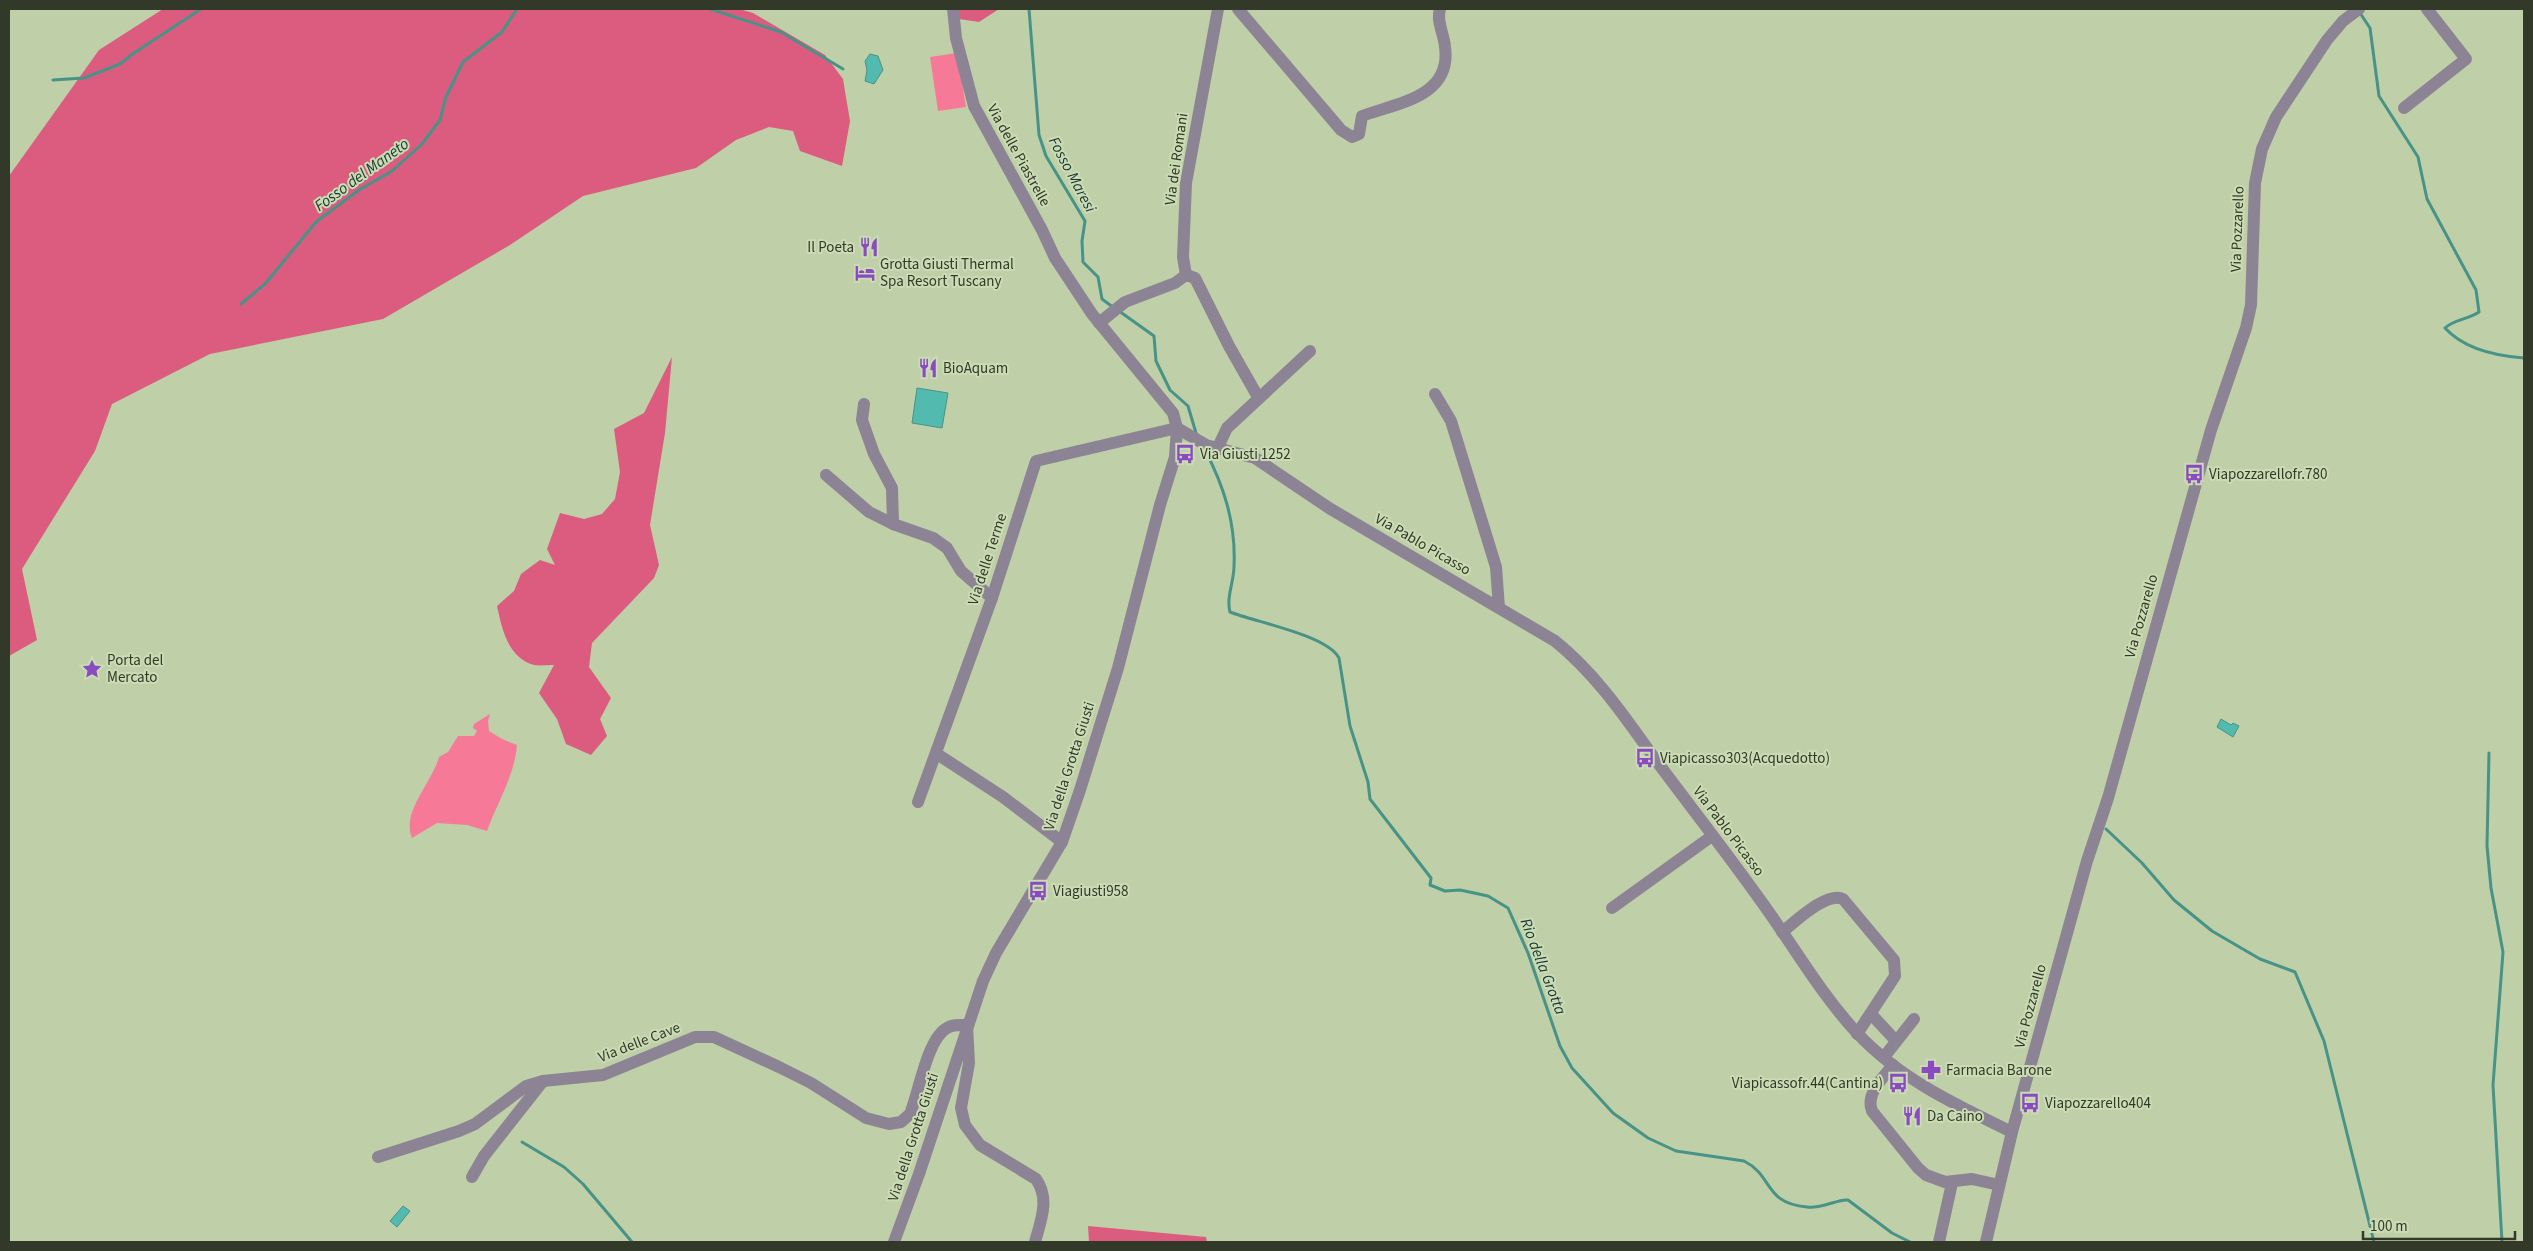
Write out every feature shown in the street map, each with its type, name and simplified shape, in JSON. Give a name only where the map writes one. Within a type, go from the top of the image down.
[{"type":"street","name":"Via delle Piastrelle","points":[[953,9],[956,38],[974,106],[1042,230],[1055,258],[1086,306]]},
{"type":"street","name":"Via dei Romani","points":[[1186,275],[1183,257],[1186,183],[1218,9]]},
{"type":"street","points":[[1238,9],[1341,130],[1352,137],[1359,134],[1362,116],[1386,109],[1428,91],[1446,68],[1445,44],[1439,22],[1440,9]]},
{"type":"street","name":"Via Pozzarello","points":[[1986,1242],[2012,1132],[2211,430],[2246,328],[2251,306],[2254,183],[2262,149],[2276,116],[2327,40],[2359,9]]},
{"type":"street","points":[[2404,108],[2466,58],[2427,9]]},
{"type":"street","points":[[1099,323],[1125,302],[1176,283],[1186,275],[1195,278],[1229,346],[1258,397]]},
{"type":"street","name":"Via della Grotta Giusti","points":[[894,1242],[919,1174],[966,1025],[996,952],[1062,842],[1118,668],[1161,503],[1175,457],[1177,428],[1173,413],[1086,306]]},
{"type":"street","points":[[1206,444],[1227,428],[1258,397],[1310,351]]},
{"type":"street","points":[[1435,394],[1451,421],[1496,566],[1500,608]]},
{"type":"street","points":[[864,404],[862,420],[874,454],[892,488],[893,524]]},
{"type":"street","name":"Via Pablo Picasso","points":[[1177,428],[1206,444],[1255,458],[1329,508],[1555,641],[1591,674],[1712,836],[1835,1007],[1858,1034],[1888,1061],[1925,1088],[2012,1132]]},
{"type":"street","name":"Via delle Terme","points":[[918,802],[992,598],[1036,461],[1177,428]]},
{"type":"street","points":[[826,475],[869,512],[893,524],[933,538],[947,548],[961,571],[992,598]]},
{"type":"street","points":[[937,754],[1003,797],[1062,842]]},
{"type":"street","points":[[1612,908],[1712,836]]},
{"type":"street","points":[[1782,932],[1826,900],[1835,897],[1843,899],[1890,954],[1896,966],[1892,983],[1858,1034]]},
{"type":"street","points":[[1871,1014],[1896,1041]]},
{"type":"street","points":[[1914,1019],[1896,1041],[1871,1095],[1869,1103],[1872,1110],[1918,1168],[1926,1175],[1952,1183],[1972,1179],[2000,1185]]},
{"type":"street","points":[[966,1025],[969,1063],[961,1108],[964,1125],[980,1145],[1036,1178],[1042,1186],[1044,1202],[1035,1242]]},
{"type":"street","name":"Via delle Cave","points":[[378,1157],[475,1124],[526,1086],[543,1081],[603,1075],[695,1037],[714,1037],[811,1083],[866,1118],[889,1124],[901,1122],[910,1114],[931,1050],[941,1033],[952,1026],[966,1025]]},
{"type":"street","points":[[472,1178],[484,1156],[543,1081]]},
{"type":"street","points":[[1939,1242],[1952,1183]]},
{"type":"shaded area","points":[[163,9],[739,9],[753,13],[825,55],[843,79],[850,121],[842,166],[800,151],[793,131],[769,127],[736,140],[696,168],[583,196],[510,245],[383,319],[210,354],[112,404],[95,451],[22,569],[37,640],[9,656],[9,176],[99,50]]},
{"type":"shaded area","points":[[958,9],[999,9],[979,22],[959,19]]},
{"type":"shaded area","points":[[957,53],[966,107],[938,111],[930,57]]},
{"type":"shaded area","points":[[672,357],[665,433],[650,525],[659,565],[654,578],[592,643],[589,667],[611,698],[600,719],[607,736],[591,755],[566,744],[557,719],[539,693],[554,665],[534,665],[518,656],[504,633],[497,606],[514,591],[521,574],[540,560],[555,565],[547,549],[560,513],[584,519],[602,514],[615,499],[620,472],[614,429],[644,413]]},
{"type":"shaded area","points":[[490,714],[488,721],[489,731],[517,745],[513,768],[487,831],[467,825],[437,823],[412,838],[410,828],[414,808],[439,757],[448,752],[458,736],[474,736],[477,731],[473,728],[474,724]]},
{"type":"shaded area","points":[[1088,1226],[1206,1237],[1207,1242],[1089,1242]]},
{"type":"water","points":[[870,54],[878,56],[883,70],[874,84],[865,81],[867,70],[865,61]]},
{"type":"water","points":[[917,388],[948,393],[942,428],[912,423]]},
{"type":"water","points":[[2221,719],[2231,725],[2233,723],[2239,726],[2233,737],[2217,727]]},
{"type":"water","points":[[403,1206],[410,1211],[397,1227],[390,1221]]},
{"type":"waterway","points":[[53,80],[84,78],[120,64],[201,9]]},
{"type":"waterway","name":"Fosso del Maneto","points":[[241,304],[265,284],[316,222],[359,190],[392,171],[422,144],[440,120],[446,97],[463,62],[502,32],[517,9]]},
{"type":"waterway","name":"Fosso del Maneto","points":[[710,9],[781,32],[843,69]]},
{"type":"waterway","name":"Fosso Maresi","points":[[1029,9],[1039,135],[1046,156],[1085,221],[1082,241],[1083,262],[1098,277],[1102,299],[1114,308]]},
{"type":"waterway","points":[[2360,13],[2370,28],[2379,96],[2418,157],[2427,199],[2476,290],[2479,312],[2445,328],[2471,346],[2492,353],[2524,358]]},
{"type":"waterway","name":"Fosso Maresi","points":[[1119,311],[1154,336],[1156,361],[1170,390],[1188,406],[1196,433]]},
{"type":"waterway","name":"Rio della Grotta","points":[[1204,448],[1223,491],[1231,520],[1234,566],[1229,601],[1230,612],[1306,636],[1332,650],[1339,658],[1350,726],[1368,782],[1370,799],[1431,878],[1430,885],[1445,891],[1460,890],[1488,896],[1508,908],[1528,953],[1560,1046],[1572,1068],[1613,1113],[1648,1138],[1676,1151],[1744,1161],[1754,1167],[1776,1195],[1793,1204],[1813,1207],[1848,1200],[1892,1233],[1910,1242]]},
{"type":"waterway","points":[[2489,753],[2487,846],[2491,888],[2503,952],[2493,1085],[2502,1242]]},
{"type":"waterway","points":[[2106,829],[2142,863],[2174,900],[2212,931],[2260,959],[2295,972],[2324,1041],[2374,1242]]},
{"type":"waterway","points":[[522,1142],[564,1167],[583,1184],[632,1242]]},
{"type":"place","name":"Il Poeta","points":[[869,247]]},
{"type":"place","name":"Grotta Giusti Thermal Spa Resort Tuscany","points":[[865,273]]},
{"type":"place","name":"BioAquam","points":[[928,368]]},
{"type":"place","name":"Via Giusti 1252","points":[[1185,454]]},
{"type":"place","name":"Viapozzarellofr.780","points":[[2194,474]]},
{"type":"place","name":"Porta del Mercato","points":[[92,669]]},
{"type":"place","name":"Viapicasso303(Acquedotto)","points":[[1645,758]]},
{"type":"place","name":"Viagiusti958","points":[[1038,891]]},
{"type":"place","name":"Farmacia Barone","points":[[1931,1070]]},
{"type":"place","name":"Viapicassofr.44(Cantina)","points":[[1898,1083]]},
{"type":"place","name":"Viapozzarello404","points":[[2030,1103]]},
{"type":"place","name":"Da Caino","points":[[1912,1116]]}]
